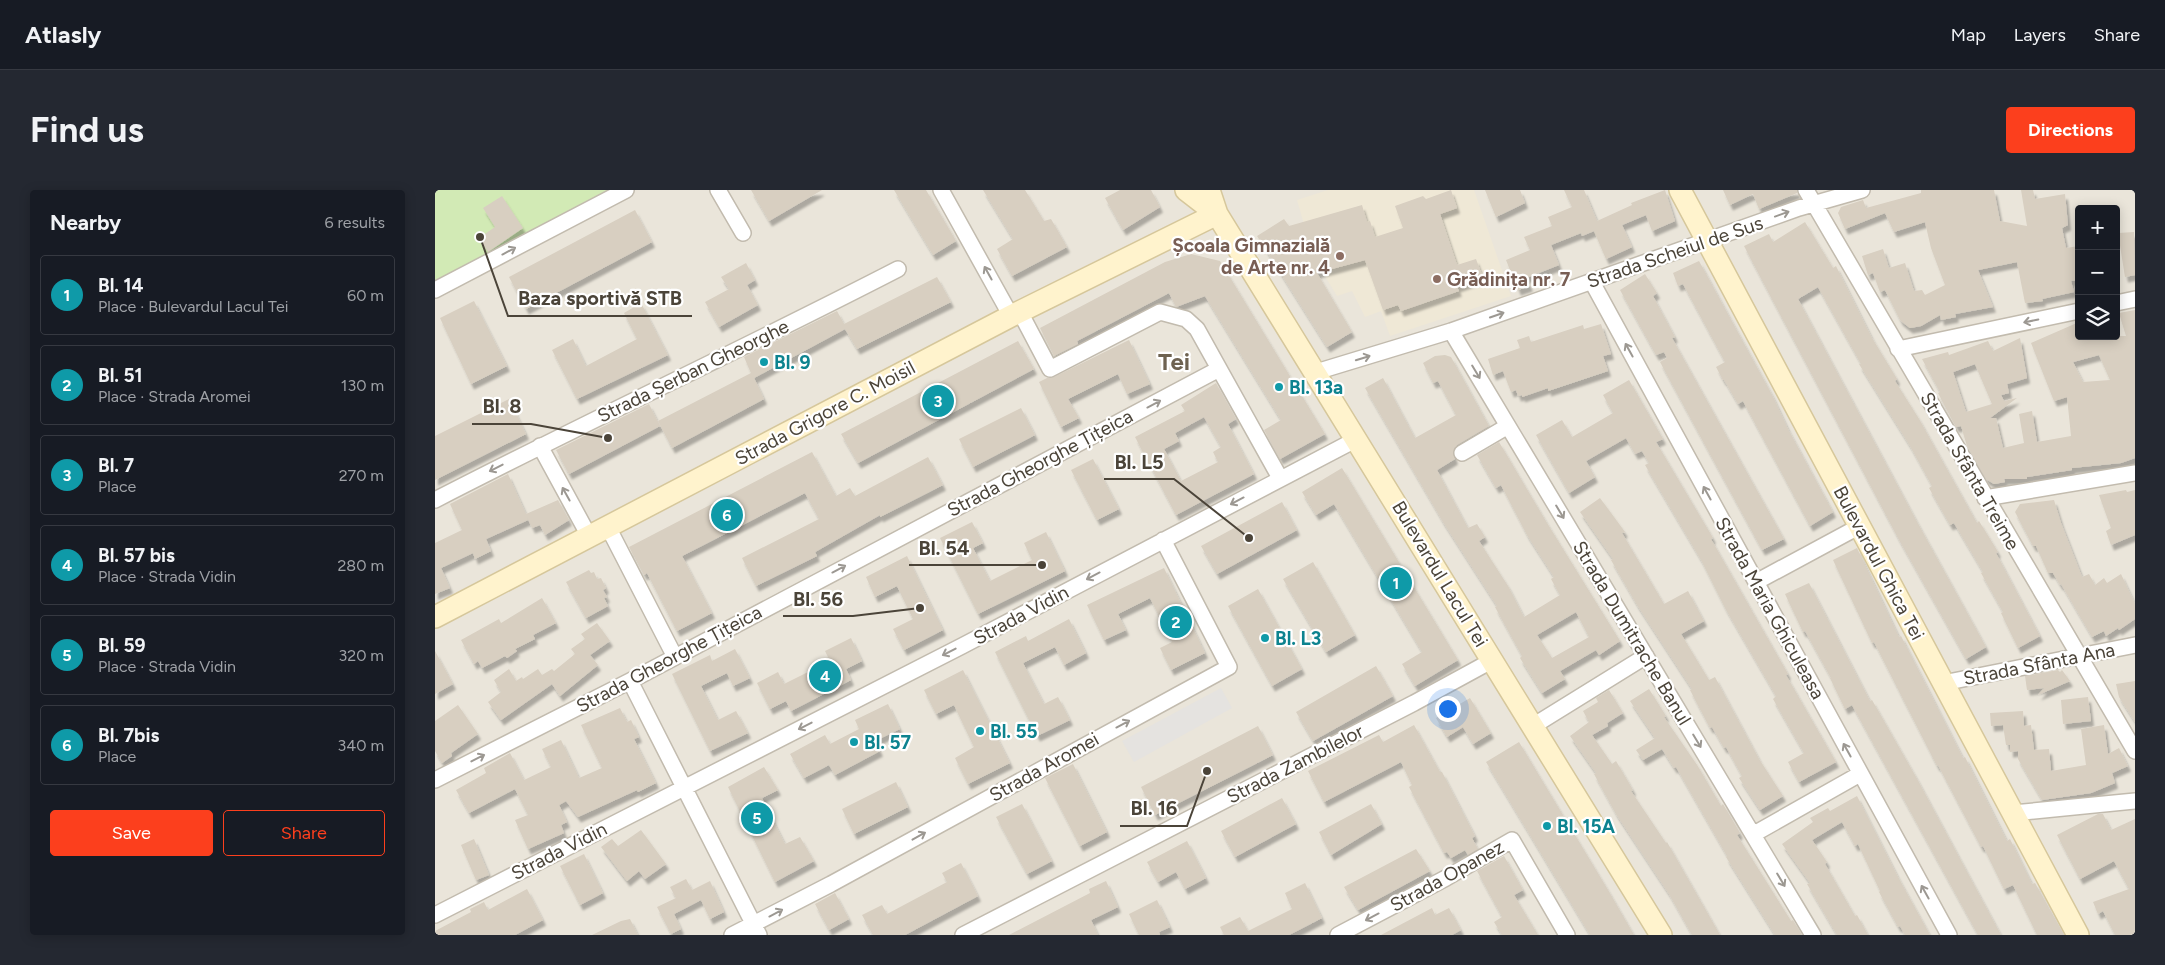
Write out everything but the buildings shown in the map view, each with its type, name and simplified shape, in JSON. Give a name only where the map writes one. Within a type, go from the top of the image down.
[{"type":"street","points":[[435,290],[626,190]]},
{"type":"street","points":[[718,190],[743,233]]},
{"type":"street","points":[[941,190],[1049,369],[1160,312],[1186,319],[1192,323],[1280,478]]},
{"type":"street","name":"Bulevardul Lacul Tei","points":[[1186,190],[1217,214]]},
{"type":"street","name":"Bulevardul Lacul Tei","points":[[1209,190],[1217,214],[1357,438],[1661,935]]},
{"type":"street","name":"Bulevardul Ghica Tei","points":[[1680,190],[2078,935]]},
{"type":"street","name":"Strada Scheiul de Sus","points":[[1316,372],[1451,331],[1707,241],[1810,197],[1862,190]]},
{"type":"street","name":"Strada Sfânta Treime","points":[[1810,197],[2135,751]]},
{"type":"street","name":"Strada Grigore C. Moisil","points":[[435,617],[1016,314],[1217,214]]},
{"type":"street","name":"Strada Șerban Gheorghe","points":[[435,500],[540,446],[798,321],[898,269]]},
{"type":"street","name":"Strada Maria Ghiculeasa","points":[[1591,282],[1949,935]]},
{"type":"street","points":[[2120,302],[2135,299]]},
{"type":"street","points":[[1898,349],[2075,312]]},
{"type":"street","name":"Strada Dumitrache Banul","points":[[1451,331],[1813,935]]},
{"type":"street","name":"Strada Gheorghe Țițeica","points":[[435,780],[630,681],[1219,369]]},
{"type":"street","points":[[1462,453],[1508,426]]},
{"type":"street","name":"Strada Vidin","points":[[435,915],[937,659],[1357,438]]},
{"type":"street","points":[[540,446],[598,532],[675,657]]},
{"type":"street","points":[[1985,498],[2135,473]]},
{"type":"street","points":[[1756,582],[1860,526]]},
{"type":"street","name":"Strada Aromei","points":[[732,935],[757,930],[1229,667],[1163,540]]},
{"type":"street","name":"Strada Sfânta Ana","points":[[1943,683],[2135,645]]},
{"type":"street","points":[[1533,726],[1646,656]]},
{"type":"street","name":"Strada Zambilelor","points":[[963,935],[1414,703],[1493,660]]},
{"type":"street","points":[[630,681],[757,930]]},
{"type":"street","points":[[1754,834],[1860,774]]},
{"type":"street","points":[[2013,813],[2135,802]]},
{"type":"street","name":"Strada Opanez","points":[[1338,935],[1446,878],[1512,840],[1567,935]]},
{"type":"shaded area","points":[[616,190],[2135,190],[2135,935],[435,935],[435,284]]},
{"type":"shaded area","name":"Grădinița nr. 7","points":[[1328,190],[1474,190],[1511,296],[1390,336],[1381,311],[1365,317],[1352,291],[1337,296],[1323,273],[1317,251],[1312,252],[1297,200]]},
{"type":"shaded area","points":[[1221,688],[1232,708],[1134,762],[1122,741]]},
{"type":"green space","points":[[435,190],[616,190],[435,284]]},
{"type":"place","name":"Baza sportivă STB","points":[[480,237]]},
{"type":"place","name":"Școala Gimnazială de Arte nr. 4","points":[[1340,256]]},
{"type":"place","name":"Grădinița nr. 7","points":[[1437,279]]},
{"type":"place","name":"Bl. 9","points":[[764,362]]},
{"type":"place","name":"Bl. 13a","points":[[1279,387]]},
{"type":"place","name":"Bl. 7","points":[[938,401]]},
{"type":"place","name":"Bl. 8","points":[[608,438]]},
{"type":"place","name":"Bl. 7bis","points":[[727,515]]},
{"type":"place","name":"Bl. L5","points":[[1249,538]]},
{"type":"place","name":"Bl. 54","points":[[1042,565]]},
{"type":"place","name":"Bl. 14","points":[[1396,583]]},
{"type":"place","name":"Bl. 56","points":[[920,608]]},
{"type":"place","name":"Bl. 51","points":[[1176,622]]},
{"type":"place","name":"Bl. L3","points":[[1265,638]]},
{"type":"place","name":"Bl. 57 bis","points":[[825,676]]},
{"type":"place","name":"Bl. 55","points":[[980,731]]},
{"type":"place","name":"Bl. 57","points":[[854,742]]},
{"type":"place","name":"Bl. 16","points":[[1207,771]]},
{"type":"place","name":"Bl. 59","points":[[757,818]]},
{"type":"place","name":"Bl. 15A","points":[[1547,826]]},
{"type":"district","name":"Tei","points":[[1174,361]]}]
